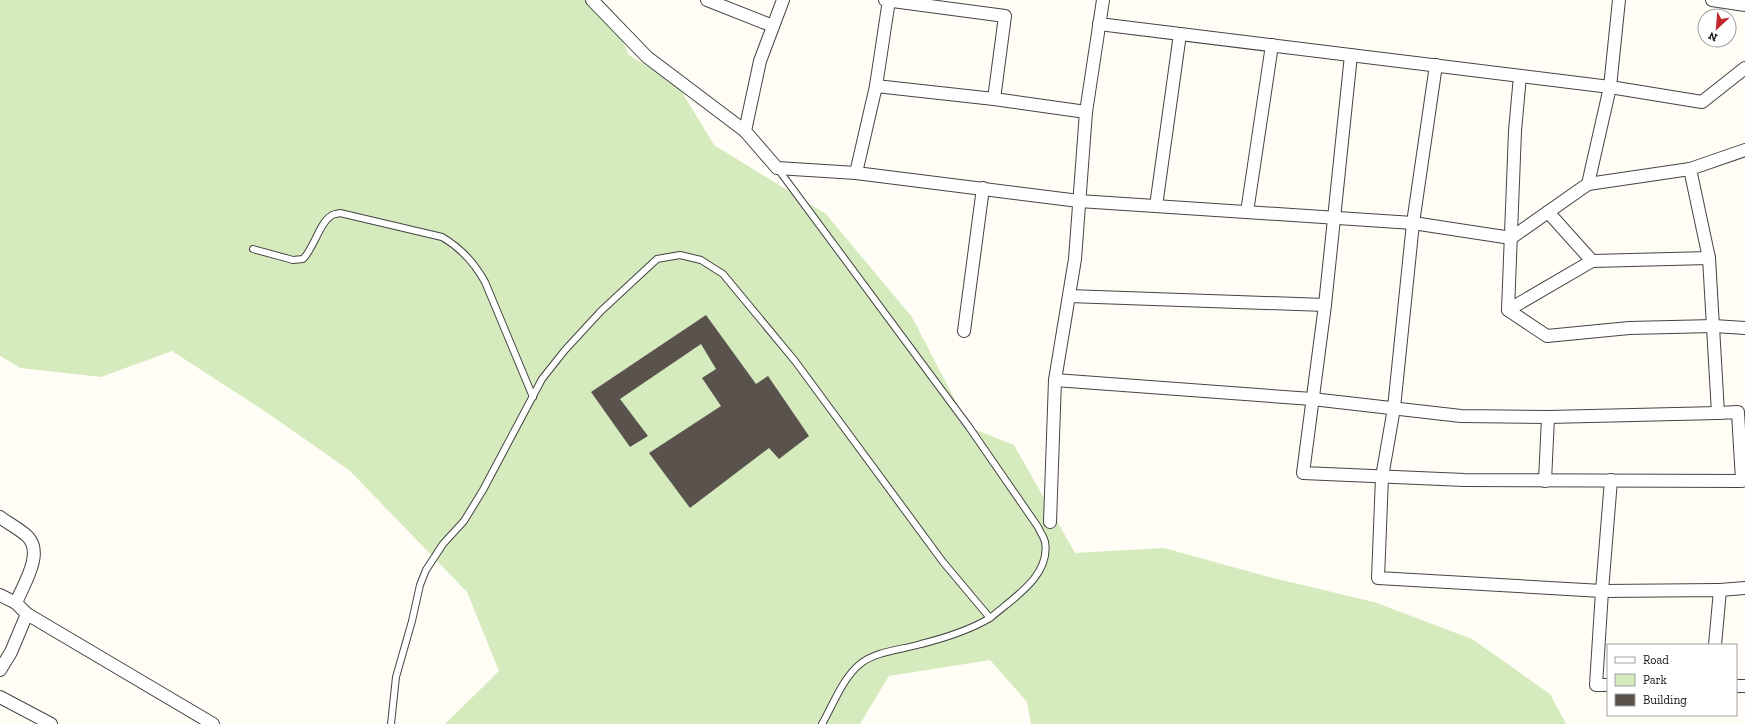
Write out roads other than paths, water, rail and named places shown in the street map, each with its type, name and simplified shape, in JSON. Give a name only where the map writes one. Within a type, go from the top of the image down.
[{"type":"street","points":[[592,0],[647,57],[746,131],[777,168],[856,173],[1079,200],[1413,223],[1511,238],[1588,184],[1690,169],[1745,150]]},
{"type":"street","points":[[707,0],[773,26]]},
{"type":"street","points":[[746,131],[760,61],[783,0]]},
{"type":"street","points":[[886,0],[1005,16],[994,99]]},
{"type":"street","points":[[856,173],[876,86],[889,0]]},
{"type":"street","points":[[1050,522],[1055,380],[1074,259],[1086,112],[1103,0]]},
{"type":"street","points":[[1588,184],[1610,87],[1619,0]]},
{"type":"street","points":[[1712,0],[1745,5]]},
{"type":"street","points":[[1100,24],[1610,87],[1702,102],[1745,68]]},
{"type":"street","points":[[1156,206],[1180,34]]},
{"type":"street","points":[[1246,212],[1272,45]]},
{"type":"street","points":[[1055,380],[1312,398],[1461,416],[1548,417],[1741,412],[1744,481],[1464,480],[1303,473],[1312,398],[1325,305],[1351,55]]},
{"type":"street","points":[[1436,65],[1413,223],[1394,408],[1382,477],[1378,578],[1602,591],[1720,590],[1745,588]]},
{"type":"street","points":[[1508,310],[1515,132],[1520,76]]},
{"type":"street","points":[[876,86],[994,99],[1086,112]]},
{"type":"street","points":[[1690,169],[1709,258],[1718,413]]},
{"type":"street","points":[[964,331],[984,188]]},
{"type":"street","points":[[1548,212],[1592,261]]},
{"type":"street","points":[[1508,310],[1592,261],[1709,258]]},
{"type":"street","points":[[1069,296],[1325,305]]},
{"type":"street","points":[[1508,310],[1548,336],[1629,328],[1714,326],[1745,328]]},
{"type":"street","points":[[1545,481],[1548,417]]},
{"type":"street","points":[[1607,685],[1596,685],[1611,480]]},
{"type":"street","points":[[0,517],[27,536],[33,544],[35,552],[34,560],[16,603]]},
{"type":"street","points":[[1715,644],[1720,590]]},
{"type":"street","points":[[0,595],[16,603],[27,614],[213,724]]},
{"type":"street","points":[[0,670],[11,652],[27,614]]},
{"type":"street","points":[[0,697],[51,724]]},
{"type":"lane","points":[[777,168],[960,415],[1038,527],[1045,542],[1044,557],[1040,569],[1031,583],[990,618],[971,629],[954,635],[875,655],[860,664],[846,680],[822,724]]},
{"type":"lane","points":[[254,249],[293,260],[303,259],[309,253],[325,221],[331,215],[340,213],[442,237],[456,245],[477,268],[485,282],[533,397]]},
{"type":"lane","points":[[391,724],[396,677],[412,621],[420,585],[426,570],[443,544],[464,521],[483,490],[542,379],[565,350],[601,311],[657,259],[680,255],[701,260],[723,274],[795,361],[943,562],[990,618]]}]
